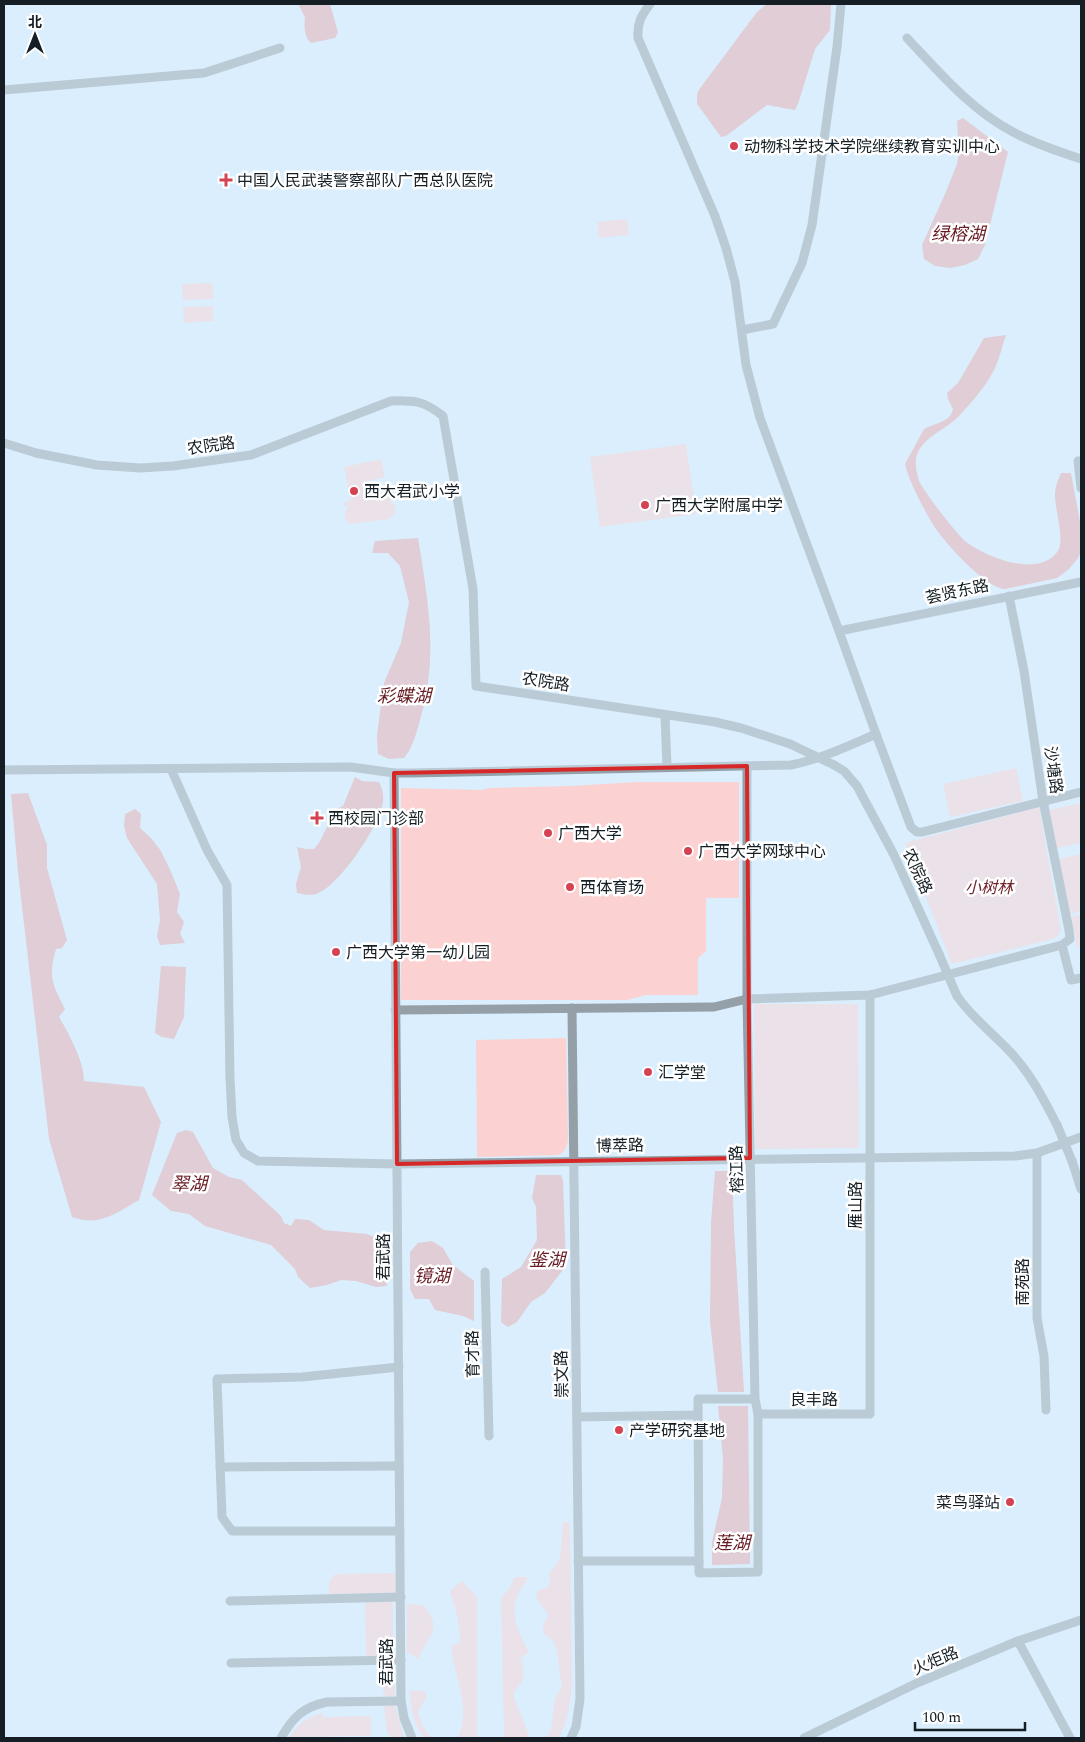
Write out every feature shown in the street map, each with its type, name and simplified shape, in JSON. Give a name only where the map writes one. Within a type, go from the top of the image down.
[{"type":"street","points":[[650,4],[637,27],[638,38],[715,216],[726,248],[734,282],[746,365],[760,418],[911,827],[918,832],[1081,792]]},
{"type":"street","points":[[742,330],[773,324],[802,263],[812,225],[837,47],[841,4]]},
{"type":"street","points":[[907,38],[979,110],[1012,132],[1045,147],[1081,159]]},
{"type":"street","points":[[4,90],[204,73],[280,48]]},
{"type":"street","name":"农院路","points":[[4,443],[36,453],[97,465],[140,468],[173,466],[251,455],[391,401],[410,400],[429,406],[443,416],[473,589],[476,686],[715,722],[790,744],[844,771],[857,786],[894,856],[957,996],[966,1010],[1026,1070],[1057,1125],[1081,1189]]},
{"type":"street","points":[[1080,461],[1081,488]]},
{"type":"street","name":"荟贤东路","points":[[839,631],[1081,582]]},
{"type":"street","name":"沙塘路","points":[[1009,596],[1024,671],[1043,801],[1069,930],[1070,939],[1062,946]]},
{"type":"street","points":[[665,715],[667,767]]},
{"type":"street","points":[[4,770],[351,767],[394,773],[791,765],[811,761],[876,734]]},
{"type":"street","name":"榕江路","points":[[699,1561],[699,1573],[758,1572],[758,1414],[755,1399],[747,998],[747,766]]},
{"type":"street","name":"博萃路","points":[[171,769],[207,850],[226,885],[232,1117],[236,1140],[244,1153],[258,1161],[397,1164],[1006,1156],[1037,1153],[1081,1137]]},
{"type":"street","name":"君武路","points":[[394,773],[401,1701],[404,1718],[412,1738]]},
{"type":"street","points":[[396,1010],[714,1007],[747,998],[870,995],[1062,946],[1071,980],[1081,978]]},
{"type":"street","name":"雁山路","points":[[870,995],[870,1414]]},
{"type":"street","name":"崇文路","points":[[570,1738],[576,1727],[580,1698],[572,1008]]},
{"type":"street","name":"南苑路","points":[[1037,1153],[1037,1318],[1044,1356],[1046,1410]]},
{"type":"street","name":"育才路","points":[[485,1272],[489,1436]]},
{"type":"street","points":[[398,1367],[302,1377],[217,1379],[222,1517],[232,1531],[400,1531]]},
{"type":"street","points":[[578,1561],[699,1561],[698,1399],[755,1399]]},
{"type":"street","name":"良丰路","points":[[758,1414],[870,1414]]},
{"type":"street","points":[[577,1417],[698,1415]]},
{"type":"street","points":[[220,1467],[399,1466]]},
{"type":"street","points":[[230,1601],[400,1598]]},
{"type":"street","name":"火炬路","points":[[804,1738],[918,1683],[1018,1641],[1081,1620]]},
{"type":"street","points":[[1018,1641],[1070,1738]]},
{"type":"street","points":[[231,1663],[401,1660]]},
{"type":"street","points":[[281,1738],[294,1718],[317,1704],[327,1702],[401,1701]]},
{"type":"highlighted area","points":[[747,766],[750,1158],[397,1164],[394,773]]},
{"type":"green space","points":[[627,219],[629,235],[599,238],[597,222]]},
{"type":"green space","points":[[212,283],[213,299],[183,300],[182,284]]},
{"type":"green space","points":[[213,306],[213,321],[184,323],[183,307]]},
{"type":"green space","points":[[686,444],[696,514],[600,527],[590,457]]},
{"type":"green space","points":[[381,459],[385,477],[367,481],[371,497],[400,494],[400,498],[389,500],[395,505],[395,514],[389,519],[351,524],[346,520],[345,516],[349,506],[344,506],[344,502],[351,500],[344,467]]},
{"type":"green space","points":[[1016,768],[1023,801],[950,817],[943,784]]},
{"type":"green space","name":"西体育场","points":[[637,782],[739,782],[739,898],[706,898],[706,951],[698,958],[698,995],[646,995],[627,1000],[401,1000],[401,788],[482,790],[489,788]]},
{"type":"green space","points":[[1081,803],[1081,843],[1057,848],[1049,810]]},
{"type":"green space","name":"小树林","points":[[1039,807],[1061,931],[1059,935],[1053,939],[952,964],[905,843]]},
{"type":"green space","points":[[1081,854],[1081,911],[1070,914],[1059,859]]},
{"type":"green space","points":[[1081,915],[1081,947],[1077,948],[1071,917]]},
{"type":"green space","points":[[754,1004],[858,1004],[859,1148],[755,1149]]},
{"type":"green space","points":[[566,1038],[568,1141],[564,1150],[557,1155],[477,1157],[476,1040]]},
{"type":"green space","points":[[563,1522],[570,1522],[572,1684],[567,1719],[559,1738],[540,1738],[548,1736],[552,1724],[555,1698],[562,1688],[557,1652],[553,1640],[544,1634],[543,1625],[548,1614],[536,1598],[538,1590],[546,1589],[550,1583],[549,1574],[560,1559]]},
{"type":"green space","points":[[395,1573],[396,1593],[329,1594],[329,1582],[335,1574]]},
{"type":"green space","points":[[515,1577],[527,1577],[526,1583],[515,1602],[515,1617],[516,1624],[529,1652],[521,1659],[524,1676],[514,1691],[514,1697],[530,1738],[504,1738],[501,1598],[509,1589]]},
{"type":"green space","points":[[462,1581],[477,1597],[477,1738],[459,1738],[463,1719],[463,1707],[451,1645],[460,1643],[460,1630],[450,1591]]},
{"type":"green space","points":[[365,1602],[393,1602],[393,1655],[366,1657]]},
{"type":"green space","points":[[407,1604],[423,1605],[433,1620],[432,1632],[418,1659],[407,1652]]},
{"type":"green space","points":[[386,1664],[394,1664],[395,1696],[387,1698],[383,1691]]},
{"type":"green space","points":[[410,1690],[424,1691],[427,1696],[418,1712],[422,1725],[431,1738],[424,1738],[415,1721]]},
{"type":"green space","points":[[395,1705],[404,1738],[390,1738],[387,1731],[384,1706]]},
{"type":"green space","points":[[323,1713],[323,1717],[371,1716],[371,1736],[290,1737],[304,1721]]},
{"type":"water","points":[[298,4],[330,4],[338,32],[335,38],[311,43],[306,35],[305,17]]},
{"type":"water","points":[[767,4],[831,4],[830,30],[815,49],[795,110],[767,105],[726,136],[721,137],[697,104],[698,91],[757,12]]},
{"type":"water","name":"绿榕湖","points":[[963,118],[1008,152],[985,245],[978,259],[965,265],[950,268],[935,266],[924,259],[922,245],[957,164],[959,151],[957,121]]},
{"type":"water","points":[[1006,335],[995,368],[984,387],[954,421],[928,439],[916,458],[919,481],[940,512],[965,541],[998,559],[1025,564],[1038,564],[1049,559],[1058,551],[1060,539],[1055,501],[1056,489],[1061,473],[1071,473],[1081,527],[1081,552],[1078,558],[1069,569],[1057,578],[1005,589],[987,581],[945,541],[920,502],[905,464],[924,429],[942,422],[952,413],[953,409],[947,393],[958,383],[984,338]]},
{"type":"water","name":"彩蝶湖","points":[[418,538],[430,629],[429,674],[426,697],[412,745],[407,754],[404,758],[389,759],[378,754],[377,735],[384,683],[401,643],[409,602],[400,566],[388,553],[372,553],[375,541]]},
{"type":"water","points":[[355,777],[362,781],[379,782],[380,784],[383,801],[375,824],[357,854],[336,880],[316,894],[297,893],[296,884],[301,867],[297,847],[314,849],[319,843],[336,809],[343,806]]},
{"type":"water","points":[[28,793],[47,845],[47,868],[67,940],[62,948],[56,949],[52,967],[54,986],[65,1009],[59,1017],[79,1056],[84,1081],[144,1087],[161,1122],[139,1200],[115,1214],[99,1219],[82,1220],[72,1217],[49,1139],[18,872],[11,794]]},
{"type":"water","points":[[135,809],[141,814],[140,828],[161,851],[180,894],[177,912],[184,922],[180,934],[185,943],[160,945],[157,936],[160,920],[157,884],[127,838],[124,826],[125,814]]},
{"type":"water","points":[[161,966],[186,967],[184,1017],[174,1039],[162,1037],[155,1033]]},
{"type":"water","name":"翠湖","points":[[186,1130],[193,1132],[213,1168],[229,1177],[242,1180],[281,1216],[284,1223],[291,1226],[295,1219],[309,1220],[324,1230],[367,1234],[386,1242],[387,1286],[376,1287],[356,1281],[341,1280],[310,1288],[298,1277],[295,1269],[271,1245],[205,1226],[189,1214],[171,1211],[152,1195],[177,1133]]},
{"type":"water","points":[[715,1171],[732,1171],[744,1392],[718,1392],[710,1322],[711,1223]]},
{"type":"water","name":"鉴湖","points":[[536,1175],[561,1175],[563,1181],[566,1266],[545,1293],[531,1302],[517,1322],[508,1327],[501,1322],[502,1279],[521,1267],[537,1240],[536,1207],[532,1198]]},
{"type":"water","name":"镜湖","points":[[432,1241],[443,1248],[453,1265],[474,1281],[474,1321],[463,1316],[435,1310],[429,1299],[415,1299],[410,1289],[410,1252],[418,1243]]},
{"type":"water","name":"莲湖","points":[[718,1406],[748,1406],[750,1564],[712,1565],[712,1542],[722,1498],[723,1459]]},
{"type":"place","name":"动物科学技术学院继续教育实训中心","points":[[734,146]]},
{"type":"place","name":"中国人民武装警察部队广西总队医院","points":[[226,180]]},
{"type":"place","name":"西大君武小学","points":[[354,491]]},
{"type":"place","name":"广西大学附属中学","points":[[645,505]]},
{"type":"place","name":"西校园门诊部","points":[[317,818]]},
{"type":"place","name":"广西大学","points":[[548,833]]},
{"type":"place","name":"广西大学网球中心","points":[[688,851]]},
{"type":"place","name":"西体育场","points":[[570,887]]},
{"type":"place","name":"广西大学第一幼儿园","points":[[336,952]]},
{"type":"place","name":"汇学堂","points":[[648,1072]]},
{"type":"place","name":"产学研究基地","points":[[619,1430]]},
{"type":"place","name":"菜鸟驿站","points":[[1010,1502]]}]
